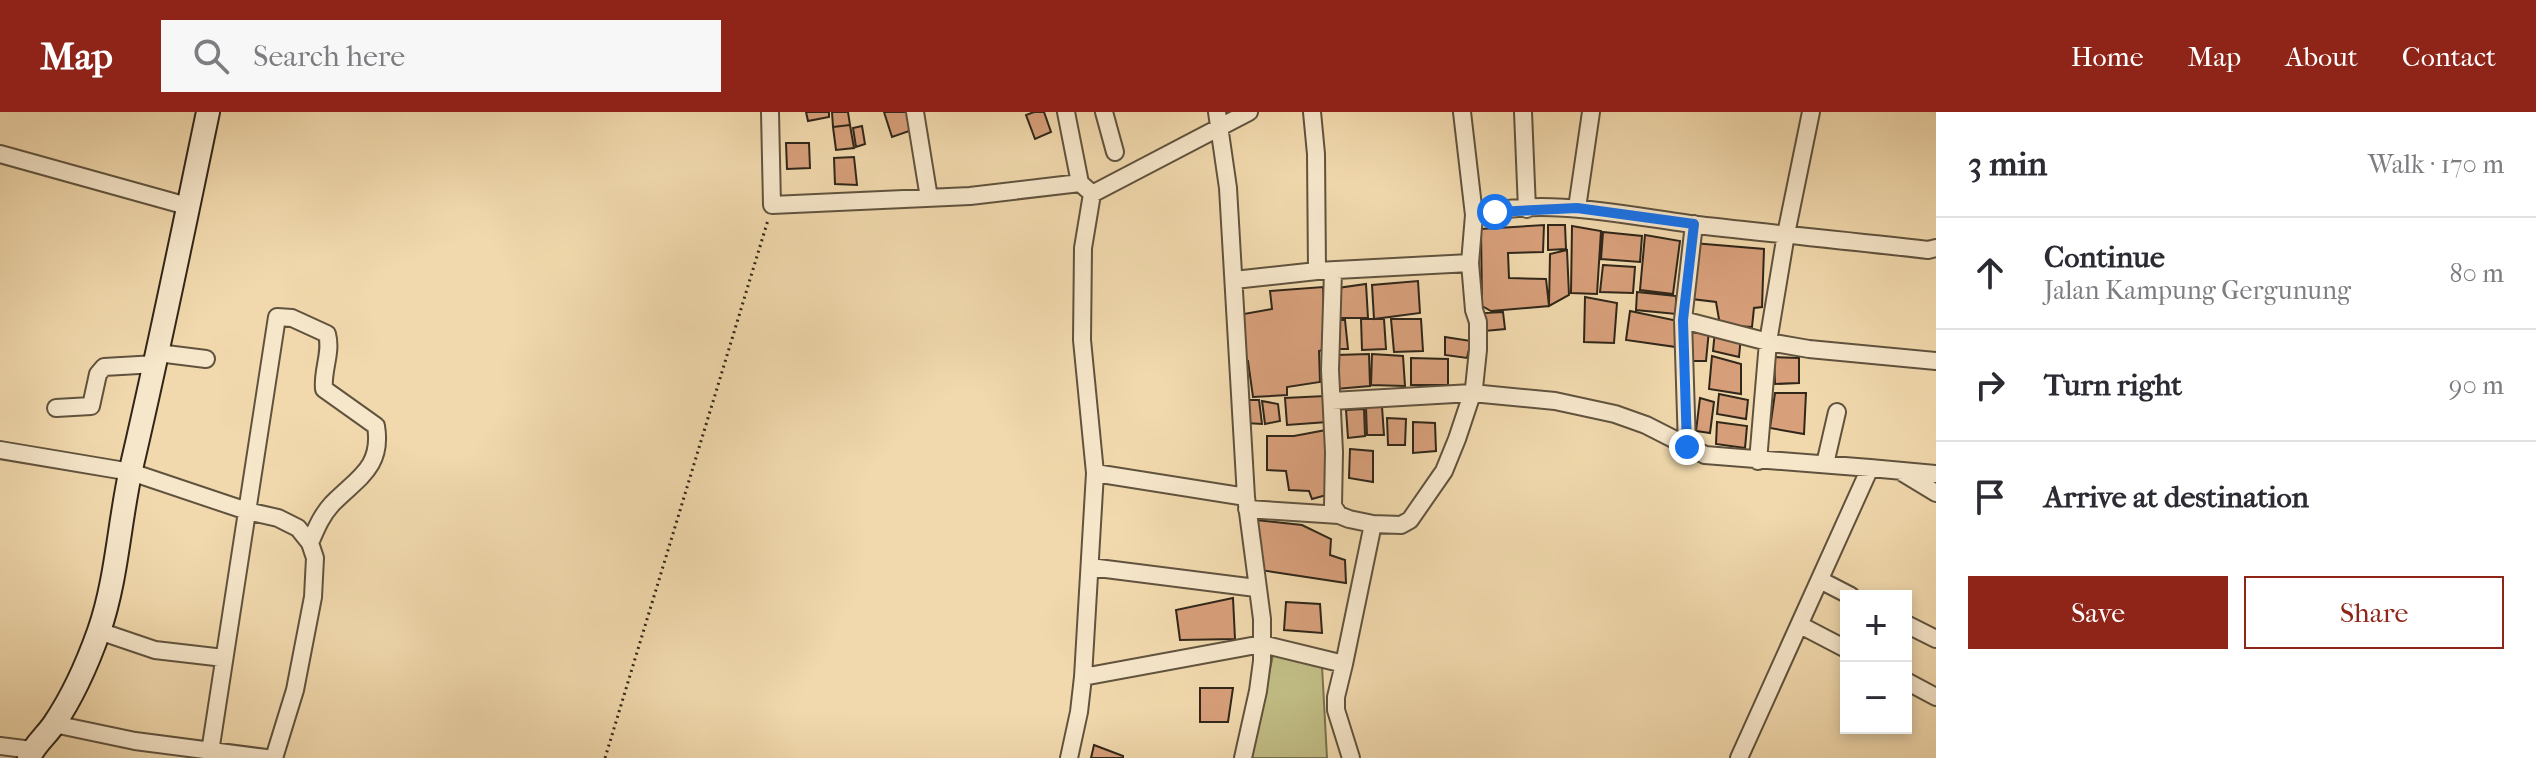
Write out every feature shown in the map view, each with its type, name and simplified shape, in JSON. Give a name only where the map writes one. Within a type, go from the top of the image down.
[{"type":"street","points":[[0,746],[30,754],[54,724],[71,694],[99,631],[208,112]]},
{"type":"street","points":[[770,112],[772,205],[1086,188],[1218,119],[1249,112]]},
{"type":"street","points":[[915,112],[929,198]]},
{"type":"street","points":[[1066,112],[1086,188],[1081,327],[1095,473],[1083,677],[1069,758]]},
{"type":"street","points":[[1104,112],[1115,152]]},
{"type":"street","points":[[1312,112],[1332,401],[1332,502],[1339,515]]},
{"type":"street","points":[[1095,473],[1247,503],[1339,515],[1373,524],[1401,525],[1410,520],[1444,471],[1472,393],[1479,337],[1470,263],[1474,215],[1462,112]]},
{"type":"street","points":[[1523,112],[1527,209]]},
{"type":"street","points":[[1577,208],[1591,112]]},
{"type":"street","points":[[1758,461],[1768,342],[1811,112]]},
{"type":"street","points":[[1218,119],[1226,165],[1247,503],[1262,619],[1258,691],[1243,758]]},
{"type":"street","points":[[0,154],[187,206]]},
{"type":"street","points":[[1474,215],[1577,208],[1694,224],[1928,250],[1936,248]]},
{"type":"street","points":[[1687,447],[1683,320],[1694,224]]},
{"type":"street","points":[[1234,280],[1325,271],[1470,263]]},
{"type":"street","points":[[210,752],[277,317],[292,318],[327,334],[330,345],[323,377],[324,389],[376,426],[379,442],[368,472],[319,520],[310,543]]},
{"type":"street","points":[[1683,320],[1768,342],[1818,351],[1936,361]]},
{"type":"street","points":[[56,408],[91,406],[98,374],[104,367],[157,359],[206,359]]},
{"type":"street","points":[[1332,401],[1472,393],[1591,408],[1646,425],[1705,455],[1936,474]]},
{"type":"street","points":[[1825,464],[1837,412]]},
{"type":"street","points":[[0,450],[131,472],[247,511],[278,518],[298,528],[310,543],[315,558],[315,573],[306,645],[274,758]]},
{"type":"street","points":[[1739,758],[1870,468]]},
{"type":"street","points":[[1898,471],[1936,493]]},
{"type":"street","points":[[1351,758],[1336,710],[1336,697],[1373,524]]},
{"type":"street","points":[[1090,567],[1256,588]]},
{"type":"street","points":[[1820,580],[1840,590]]},
{"type":"street","points":[[1800,625],[1840,646]]},
{"type":"street","points":[[1912,627],[1936,639]]},
{"type":"street","points":[[99,631],[155,650],[224,658]]},
{"type":"street","points":[[1083,677],[1262,644],[1344,664]]},
{"type":"street","points":[[1912,684],[1936,697]]},
{"type":"street","points":[[54,724],[90,733],[266,758]]},
{"type":"path","points":[[605,758],[772,205]]},
{"type":"shaded area","points":[[1273,655],[1322,666],[1327,758],[1251,758]]},
{"type":"building","points":[[806,112],[829,112],[829,117],[808,121]]},
{"type":"building","points":[[832,112],[848,112],[850,125],[833,127]]},
{"type":"building","points":[[884,112],[911,112],[918,128],[892,137]]},
{"type":"building","points":[[1044,112],[1051,132],[1035,139],[1026,115]]},
{"type":"building","points":[[850,125],[854,148],[836,150],[833,127]]},
{"type":"building","points":[[862,126],[865,144],[856,147],[853,128]]},
{"type":"building","points":[[786,143],[809,143],[810,168],[787,169]]},
{"type":"building","points":[[854,157],[857,185],[835,184],[834,158]]},
{"type":"building","points":[[1544,225],[1543,252],[1508,253],[1509,278],[1546,279],[1549,306],[1491,311],[1482,306],[1481,229]]},
{"type":"building","points":[[1548,225],[1565,225],[1566,249],[1548,250]]},
{"type":"building","points":[[1572,226],[1601,231],[1597,294],[1571,293]]},
{"type":"building","points":[[1603,232],[1642,236],[1640,262],[1601,259]]},
{"type":"building","points":[[1645,235],[1680,241],[1673,294],[1640,290]]},
{"type":"building","points":[[1693,243],[1764,249],[1762,307],[1754,308],[1752,327],[1720,325],[1716,302],[1692,299]]},
{"type":"building","points":[[1567,250],[1569,295],[1549,306],[1550,254]]},
{"type":"building","points":[[1603,265],[1635,267],[1633,293],[1600,292]]},
{"type":"building","points":[[1418,281],[1420,313],[1374,319],[1372,285]]},
{"type":"building","points":[[1366,284],[1368,318],[1336,318],[1338,288]]},
{"type":"building","points":[[1323,287],[1326,349],[1319,351],[1320,382],[1287,387],[1287,395],[1253,397],[1248,361],[1240,362],[1238,315],[1272,309],[1270,291]]},
{"type":"building","points":[[1637,292],[1676,296],[1676,314],[1636,310]]},
{"type":"building","points":[[1585,297],[1617,303],[1614,343],[1584,342]]},
{"type":"building","points":[[1630,311],[1678,321],[1676,347],[1626,340]]},
{"type":"building","points":[[1503,312],[1505,329],[1485,331],[1485,313]]},
{"type":"building","points":[[1361,319],[1384,319],[1386,349],[1362,350]]},
{"type":"building","points":[[1391,319],[1421,319],[1423,351],[1394,352]]},
{"type":"building","points":[[1334,320],[1345,320],[1348,349],[1333,349]]},
{"type":"building","points":[[1688,328],[1709,330],[1706,361],[1686,361]]},
{"type":"building","points":[[1715,331],[1741,336],[1739,357],[1713,351]]},
{"type":"building","points":[[1445,337],[1471,341],[1467,358],[1445,355]]},
{"type":"building","points":[[1369,354],[1370,386],[1336,389],[1336,355]]},
{"type":"building","points":[[1372,354],[1403,356],[1405,386],[1371,385]]},
{"type":"building","points":[[1712,356],[1741,364],[1741,394],[1709,389]]},
{"type":"building","points":[[1774,357],[1799,358],[1799,383],[1775,384]]},
{"type":"building","points":[[1411,358],[1448,359],[1448,385],[1411,385]]},
{"type":"building","points":[[1775,393],[1806,393],[1804,434],[1770,428]]},
{"type":"building","points":[[1719,394],[1748,400],[1746,419],[1717,414]]},
{"type":"building","points":[[1325,396],[1327,422],[1287,425],[1285,398]]},
{"type":"building","points":[[1700,398],[1714,402],[1710,433],[1696,431]]},
{"type":"building","points":[[1244,400],[1259,400],[1262,424],[1246,423]]},
{"type":"building","points":[[1262,401],[1278,404],[1280,421],[1265,424]]},
{"type":"building","points":[[1366,407],[1382,407],[1384,435],[1367,435]]},
{"type":"building","points":[[1364,409],[1365,436],[1348,438],[1346,410]]},
{"type":"building","points":[[1387,418],[1406,419],[1405,445],[1388,445]]},
{"type":"building","points":[[1413,422],[1435,423],[1436,451],[1413,453]]},
{"type":"building","points":[[1717,422],[1747,426],[1745,448],[1716,444]]},
{"type":"building","points":[[1326,430],[1330,494],[1312,499],[1309,491],[1289,490],[1286,471],[1267,470],[1267,436],[1294,436]]},
{"type":"building","points":[[1350,449],[1373,451],[1373,482],[1349,478]]},
{"type":"building","points":[[1256,520],[1302,525],[1331,539],[1330,555],[1345,560],[1346,583],[1260,570]]},
{"type":"building","points":[[1233,598],[1235,639],[1180,640],[1176,610]]},
{"type":"building","points":[[1286,602],[1320,604],[1322,633],[1284,630]]},
{"type":"building","points":[[1200,688],[1233,688],[1228,722],[1200,722]]},
{"type":"building","points":[[1094,745],[1123,756],[1123,758],[1091,758]]},
{"type":"route","points":[[1495,212],[1577,208],[1694,224],[1683,320],[1687,447]]}]
